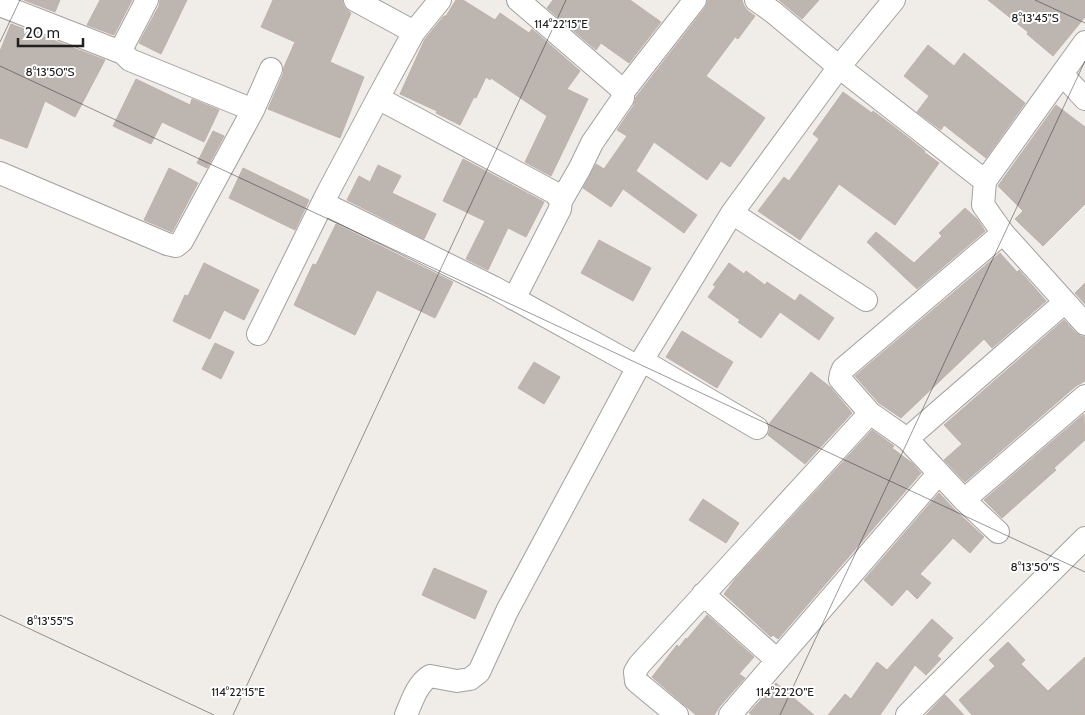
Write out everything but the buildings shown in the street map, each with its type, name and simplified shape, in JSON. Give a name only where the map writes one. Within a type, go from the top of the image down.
[{"type":"street","points":[[123,53],[123,46],[147,0]]},
{"type":"street","points":[[355,0],[414,32]]},
{"type":"street","points":[[258,334],[378,98],[414,32],[440,0]]},
{"type":"street","points":[[518,0],[624,92]]},
{"type":"street","points":[[514,299],[560,209],[561,201],[592,143],[623,98],[624,92],[695,0]]},
{"type":"street","points":[[756,0],[985,181]]},
{"type":"street","points":[[406,715],[424,680],[430,676],[457,681],[470,679],[479,672],[506,611],[641,364],[732,213],[839,67],[894,0]]},
{"type":"street","points":[[0,5],[123,53],[130,60],[253,110]]},
{"type":"street","points":[[1085,42],[985,181],[983,205],[1003,233],[1085,324]]},
{"type":"street","points":[[0,173],[167,244],[176,246],[182,242],[253,110],[271,69]]},
{"type":"street","points":[[1062,74],[1085,99]]},
{"type":"street","points":[[378,98],[555,193],[561,201]]},
{"type":"street","points":[[323,203],[494,287],[641,364],[757,428]]},
{"type":"street","points":[[732,213],[866,300]]},
{"type":"street","points":[[998,532],[964,500],[907,438],[870,412],[840,379],[843,369],[1003,233]]},
{"type":"street","points":[[907,438],[1065,302]]},
{"type":"street","points":[[964,500],[1085,396]]},
{"type":"street","points":[[677,715],[636,682],[635,672],[639,664],[870,412]]},
{"type":"street","points":[[730,715],[939,473]]},
{"type":"street","points":[[912,713],[1083,545]]},
{"type":"street","points":[[703,594],[777,660]]}]
